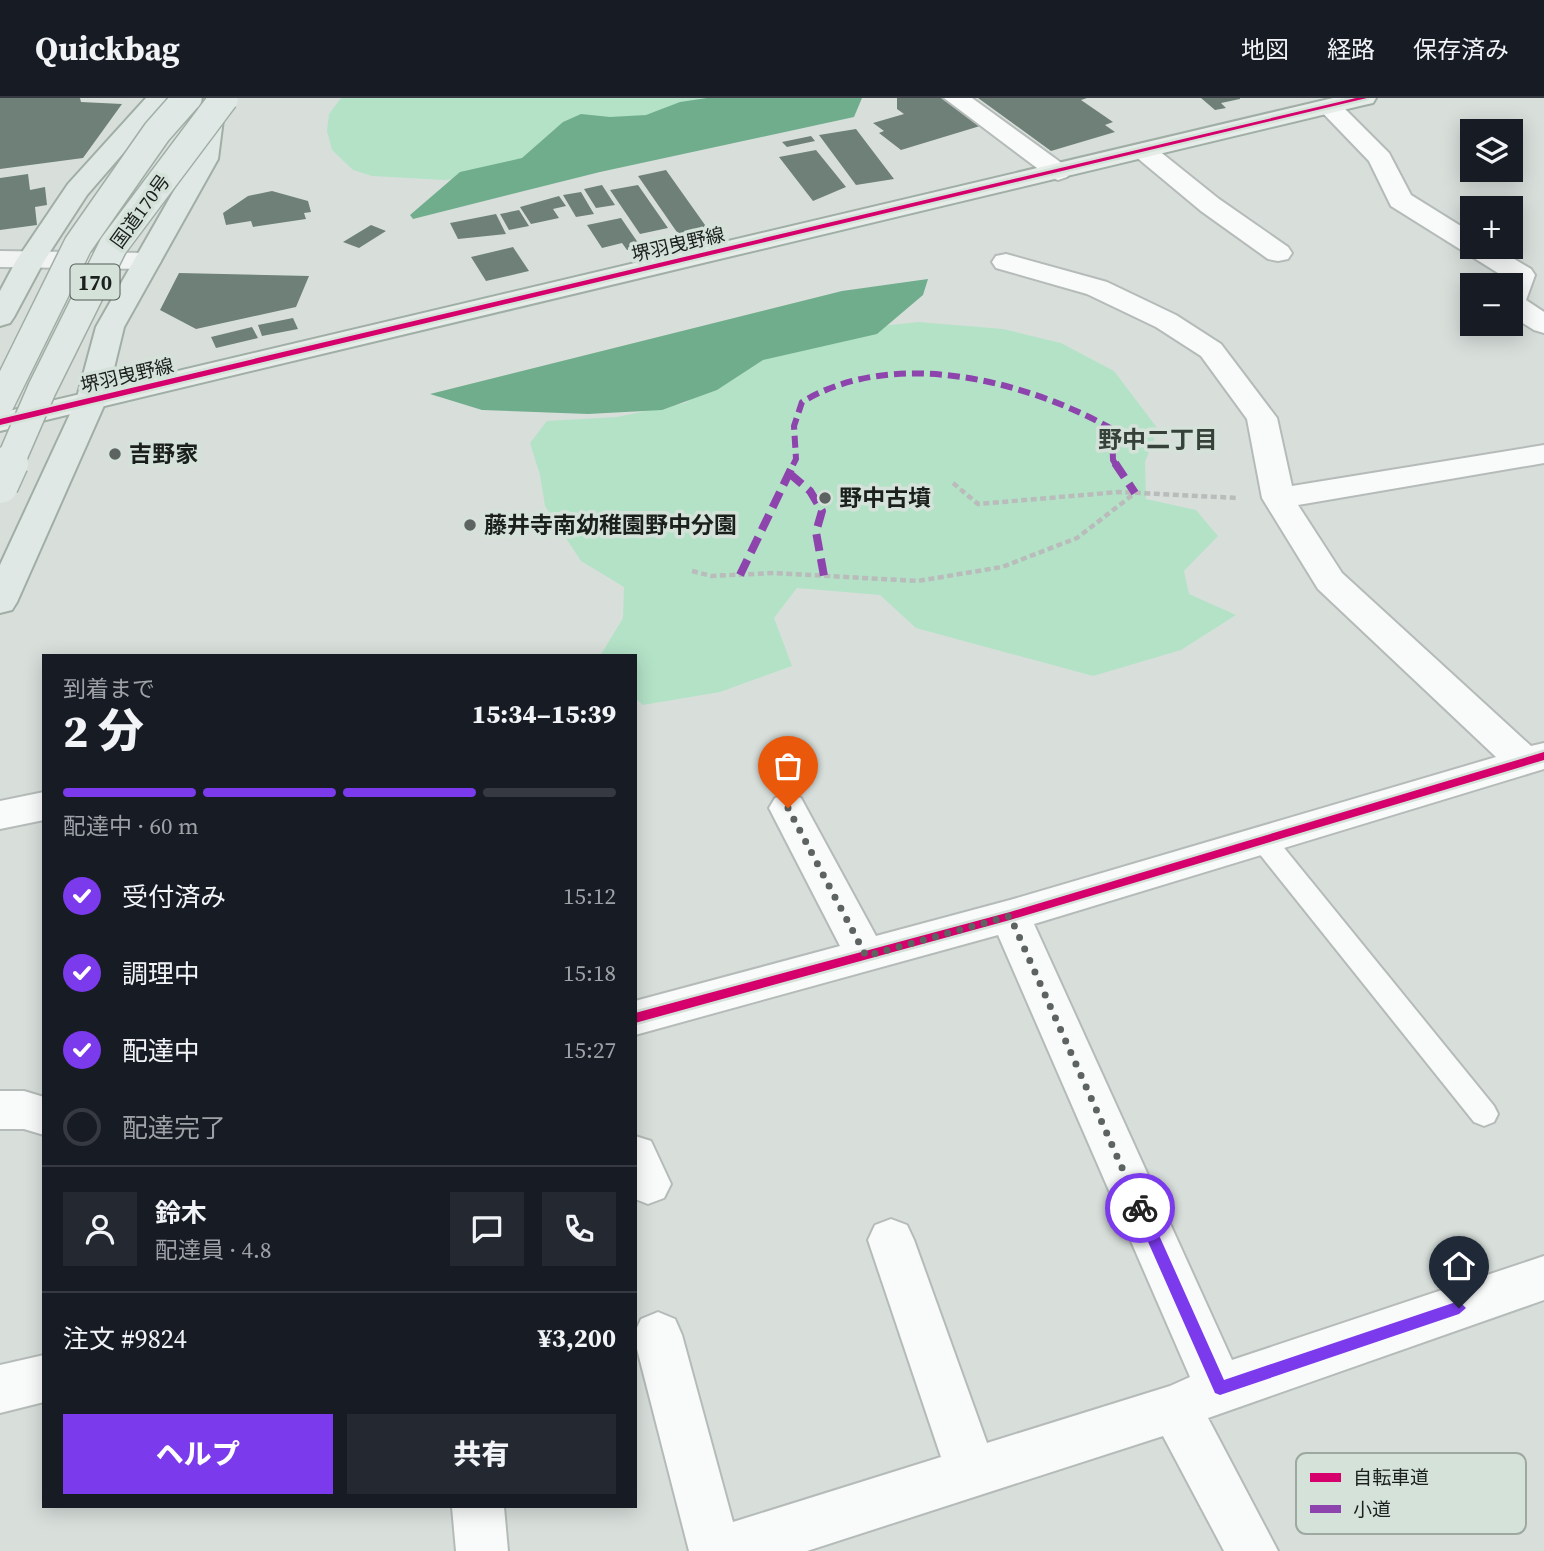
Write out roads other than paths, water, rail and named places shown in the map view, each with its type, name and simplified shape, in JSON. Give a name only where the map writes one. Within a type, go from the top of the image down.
[{"type":"highway","points":[[0,317],[30,261],[77,190],[159,98]]},
{"type":"highway","name":"国道170号","points":[[0,402],[78,245],[157,132],[187,98]]},
{"type":"highway","points":[[0,602],[91,401],[110,327],[205,159],[213,102],[217,98]]},
{"type":"highway","name":"国道170号","points":[[0,485],[42,389],[113,246],[224,98]]},
{"type":"main road","name":"堺羽曳野線","points":[[0,422],[1364,98]]},
{"type":"main road","points":[[0,259],[147,261]]},
{"type":"street","points":[[956,98],[1058,172]]},
{"type":"street","points":[[1328,107],[1380,158],[1400,200],[1460,238]]},
{"type":"street","points":[[1144,151],[1210,205],[1278,253]]},
{"type":"street","points":[[1496,259],[1532,279],[1511,303],[1544,324]]},
{"type":"street","points":[[1006,262],[1097,288],[1166,321],[1212,351],[1262,418],[1278,498],[1331,581],[1534,759]]},
{"type":"street","points":[[1278,498],[1544,454]]},
{"type":"street","points":[[637,1017],[1010,916],[1534,759]]},
{"type":"street","points":[[0,815],[42,806]]},
{"type":"street","points":[[788,808],[866,956]]},
{"type":"street","points":[[1010,916],[1220,1388]]},
{"type":"street","points":[[0,1110],[24,1110],[42,1115]]},
{"type":"street","points":[[891,1240],[971,1471]]},
{"type":"street","points":[[724,1551],[1175,1408],[1220,1388],[1544,1278]]},
{"type":"street","points":[[658,1335],[715,1551]]},
{"type":"street","points":[[0,1389],[42,1378]]},
{"type":"street","points":[[1175,1408],[1252,1551]]},
{"type":"street","points":[[478,1508],[482,1551]]},
{"type":"lane","points":[[1263,840],[1483,1114]]},
{"type":"place","name":"吉野家","points":[[115,454]]},
{"type":"place","name":"野中古墳","points":[[825,498]]},
{"type":"place","name":"藤井寺南幼稚園野中分園","points":[[470,525]]},
{"type":"district","name":"野中二丁目","points":[[1158,439]]}]
